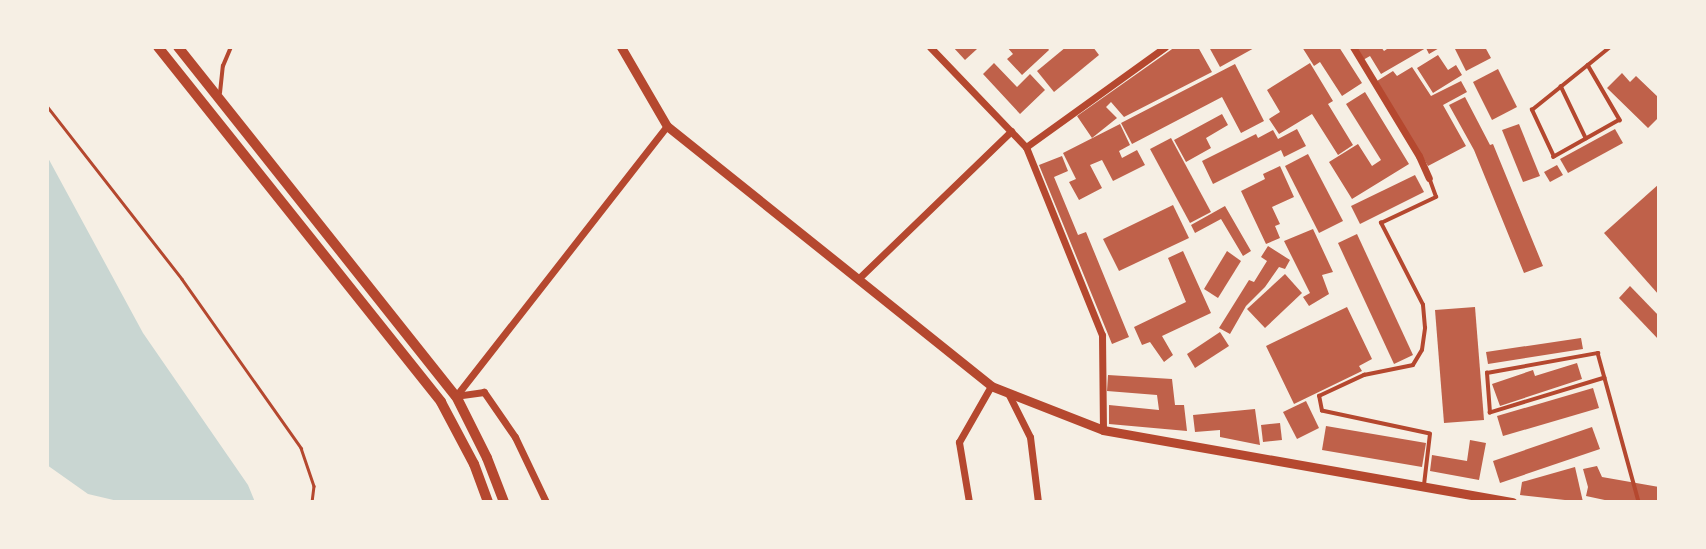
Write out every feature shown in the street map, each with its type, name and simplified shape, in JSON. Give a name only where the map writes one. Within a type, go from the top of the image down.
[{"type":"main road","points":[[158,47],[441,402],[474,464],[488,502]]},
{"type":"main road","points":[[178,47],[456,396],[488,458],[504,502]]},
{"type":"street","points":[[621,47],[667,126],[991,386],[1103,430],[1513,502]]},
{"type":"street","points":[[930,47],[1026,147],[1102,335],[1103,430]]},
{"type":"street","points":[[1026,147],[1154,50],[1165,47]]},
{"type":"street","points":[[1353,47],[1419,156],[1429,178]]},
{"type":"street","points":[[456,396],[667,126]]},
{"type":"street","points":[[858,279],[1011,131]]},
{"type":"street","points":[[969,502],[959,442],[991,386]]},
{"type":"street","points":[[456,396],[484,392],[515,438],[546,502]]},
{"type":"street","points":[[1008,393],[1030,437],[1038,502]]},
{"type":"street","points":[[1443,490],[1446,502]]},
{"type":"lane","points":[[219,98],[223,66],[231,47]]},
{"type":"lane","points":[[1588,65],[1620,120],[1554,157],[1532,110],[1610,47]]},
{"type":"lane","points":[[1561,86],[1587,139]]},
{"type":"lane","points":[[1424,486],[1430,434],[1322,411],[1319,396],[1364,375],[1413,365],[1422,351],[1425,328],[1423,305],[1381,223],[1436,197],[1429,178]]},
{"type":"lane","points":[[1605,378],[1490,413],[1488,373],[1598,354],[1605,378],[1639,502]]},
{"type":"path","points":[[47,106],[182,279],[300,448],[314,486],[312,502]]},
{"type":"shaded area","points":[[47,156],[143,333],[248,485],[255,502],[122,502],[88,494],[47,465]]},
{"type":"building","points":[[953,47],[975,47],[977,49],[965,60]]},
{"type":"building","points":[[1007,47],[1047,47],[1049,50],[1022,75],[1007,59],[1013,54]]},
{"type":"building","points":[[1066,47],[1093,47],[1099,55],[1054,92],[1037,71]]},
{"type":"building","points":[[1175,47],[1198,47],[1212,72],[1124,117],[1111,102],[1106,107],[1117,118],[1092,138],[1077,116]]},
{"type":"building","points":[[1209,47],[1256,47],[1220,67]]},
{"type":"building","points":[[1302,47],[1339,47],[1362,83],[1342,96],[1320,62],[1314,66]]},
{"type":"building","points":[[1355,47],[1381,47],[1384,51],[1390,47],[1441,47],[1429,54],[1426,48],[1381,74],[1370,56],[1363,60]]},
{"type":"building","points":[[1454,47],[1485,47],[1491,58],[1466,71]]},
{"type":"building","points":[[1438,55],[1448,70],[1456,65],[1462,75],[1433,93],[1417,68]]},
{"type":"building","points":[[994,63],[1017,87],[1030,74],[1045,90],[1020,114],[983,74]]},
{"type":"building","points":[[1310,63],[1333,101],[1328,104],[1353,145],[1338,155],[1312,114],[1279,134],[1269,119],[1280,112],[1267,90]]},
{"type":"building","points":[[1235,64],[1264,121],[1241,133],[1222,97],[1132,144],[1121,123]]},
{"type":"building","points":[[1412,67],[1431,96],[1461,81],[1467,92],[1443,105],[1466,146],[1428,166],[1377,81],[1393,71],[1397,76]]},
{"type":"building","points":[[1498,69],[1517,107],[1492,120],[1473,82]]},
{"type":"building","points":[[1622,73],[1630,82],[1636,76],[1659,98],[1659,117],[1648,128],[1607,88]]},
{"type":"building","points":[[1365,92],[1409,164],[1352,199],[1329,162],[1358,144],[1372,166],[1381,160],[1346,104]]},
{"type":"building","points":[[1465,97],[1490,145],[1493,144],[1543,266],[1524,273],[1474,150],[1449,105]]},
{"type":"building","points":[[1222,114],[1228,125],[1206,138],[1211,148],[1186,162],[1174,140]]},
{"type":"building","points":[[1120,124],[1130,145],[1119,151],[1122,158],[1137,150],[1145,165],[1113,181],[1102,160],[1090,165],[1102,188],[1079,200],[1069,182],[1076,179],[1063,153]]},
{"type":"building","points":[[1519,124],[1540,176],[1523,182],[1502,130]]},
{"type":"building","points":[[1297,129],[1306,146],[1284,157],[1281,150],[1213,184],[1202,161],[1256,134],[1258,138],[1273,130],[1278,139]]},
{"type":"building","points":[[1615,129],[1623,143],[1568,173],[1560,159]]},
{"type":"building","points":[[1171,138],[1211,212],[1190,223],[1150,149]]},
{"type":"building","points":[[1308,154],[1343,221],[1319,233],[1285,166]]},
{"type":"building","points":[[1062,156],[1068,171],[1054,177],[1078,235],[1086,232],[1129,337],[1112,344],[1039,165]]},
{"type":"building","points":[[1557,165],[1563,175],[1550,182],[1544,172]]},
{"type":"building","points":[[1280,166],[1294,197],[1272,207],[1280,224],[1275,226],[1280,238],[1266,244],[1241,191],[1265,179],[1263,174]]},
{"type":"building","points":[[1415,175],[1424,192],[1360,224],[1351,206]]},
{"type":"building","points":[[1659,184],[1659,295],[1604,233]]},
{"type":"building","points":[[1173,205],[1189,238],[1119,271],[1103,239]]},
{"type":"building","points":[[1225,206],[1251,251],[1243,256],[1221,219],[1195,233],[1191,225]]},
{"type":"building","points":[[1313,229],[1333,272],[1322,275],[1329,294],[1309,306],[1303,297],[1310,293],[1284,241]]},
{"type":"building","points":[[1357,234],[1413,355],[1394,364],[1338,243]]},
{"type":"building","points":[[1268,246],[1290,260],[1285,269],[1279,267],[1265,287],[1246,306],[1230,334],[1219,328],[1249,280],[1254,282],[1267,261],[1261,257]]},
{"type":"building","points":[[1183,251],[1211,313],[1162,336],[1173,355],[1164,362],[1150,342],[1142,345],[1134,327],[1186,302],[1168,258]]},
{"type":"building","points":[[1227,251],[1241,261],[1218,298],[1204,289]]},
{"type":"building","points":[[1285,274],[1302,293],[1265,328],[1247,309]]},
{"type":"building","points":[[1630,286],[1659,316],[1659,340],[1619,298]]},
{"type":"building","points":[[1347,307],[1372,359],[1359,366],[1362,371],[1294,404],[1266,346]]},
{"type":"building","points":[[1475,307],[1484,420],[1444,423],[1435,310]]},
{"type":"building","points":[[1220,332],[1229,346],[1195,368],[1187,354]]},
{"type":"building","points":[[1581,338],[1583,349],[1488,364],[1486,352]]},
{"type":"building","points":[[1577,363],[1582,379],[1500,406],[1492,384],[1533,370],[1535,376]]},
{"type":"building","points":[[1108,375],[1172,379],[1175,405],[1184,405],[1187,431],[1109,424],[1109,405],[1159,410],[1157,395],[1107,391]]},
{"type":"building","points":[[1593,388],[1599,408],[1503,436],[1497,416]]},
{"type":"building","points":[[1306,401],[1319,428],[1297,439],[1283,412]]},
{"type":"building","points":[[1255,409],[1260,445],[1220,437],[1220,430],[1195,432],[1193,415]]},
{"type":"building","points":[[1280,423],[1282,440],[1263,442],[1261,425]]},
{"type":"building","points":[[1326,426],[1426,443],[1422,467],[1322,450]]},
{"type":"building","points":[[1592,427],[1600,449],[1500,483],[1493,461]]},
{"type":"building","points":[[1470,440],[1486,443],[1479,480],[1430,471],[1432,455],[1467,461]]},
{"type":"building","points":[[1597,466],[1602,477],[1659,487],[1659,502],[1614,502],[1586,496],[1588,487],[1583,469]]},
{"type":"building","points":[[1575,467],[1583,502],[1520,495],[1522,482]]}]
